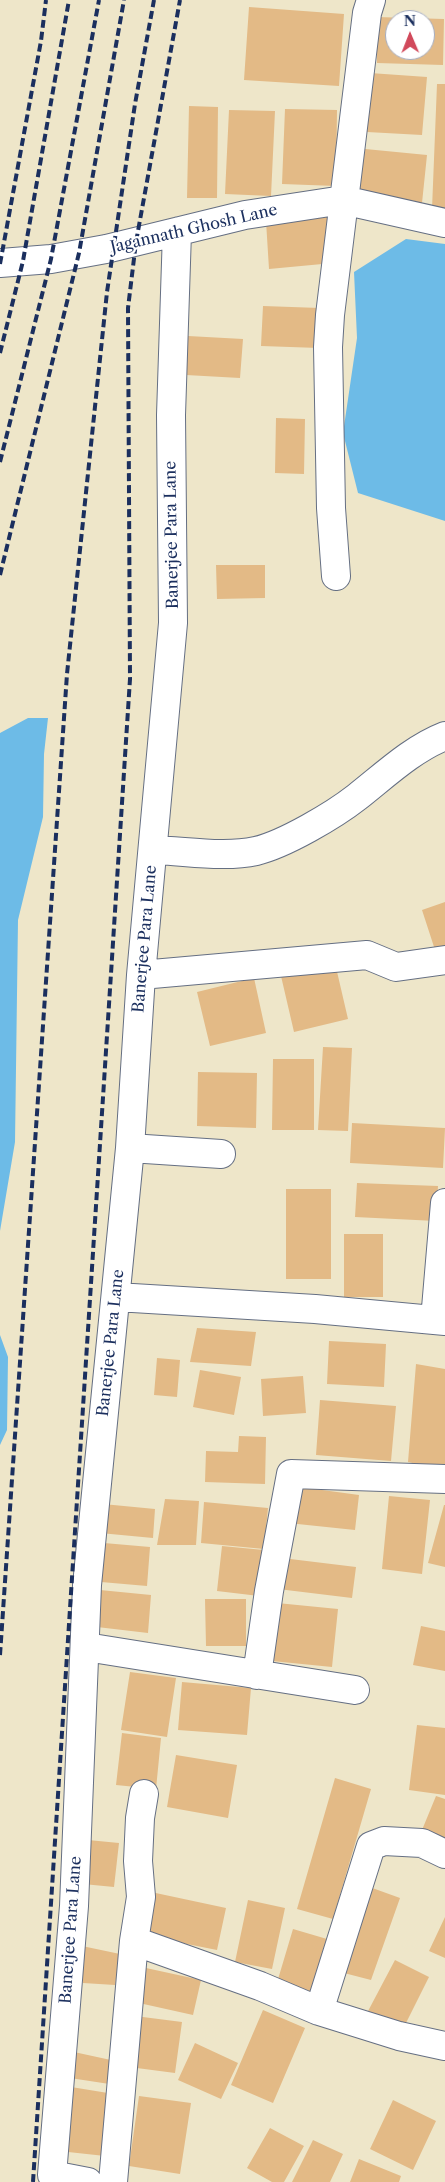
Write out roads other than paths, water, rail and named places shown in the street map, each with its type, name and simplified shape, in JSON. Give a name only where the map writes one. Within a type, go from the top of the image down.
[{"type":"street","points":[[336,576],[331,508],[328,347],[343,200],[367,14],[371,0]]},
{"type":"street","name":"Jagannath Ghosh Lane","points":[[0,263],[51,259],[106,249],[245,215],[343,200],[445,223]]},
{"type":"street","name":"Banerjee Para Lane","points":[[88,2182],[52,2175],[74,1906],[86,1647],[87,1585],[130,1148],[142,975],[173,623],[171,415],[177,232],[179,231]]},
{"type":"street","points":[[153,850],[230,854],[256,851],[276,845],[300,833],[355,799],[410,756],[445,736]]},
{"type":"street","points":[[142,975],[367,955],[396,967],[445,960]]},
{"type":"street","points":[[130,1148],[221,1154]]},
{"type":"street","points":[[116,1297],[315,1310],[440,1321],[445,1203]]},
{"type":"street","points":[[257,1675],[269,1590],[291,1474],[445,1479]]},
{"type":"street","points":[[86,1647],[355,1690]]},
{"type":"street","points":[[113,2182],[134,1941],[141,1897],[138,1861],[140,1818],[144,1794]]},
{"type":"street","points":[[319,2011],[371,1846],[384,1841],[422,1843],[445,1854]]},
{"type":"street","points":[[134,1941],[260,1986],[319,2011],[399,2036],[445,2046]]},
{"type":"water","points":[[406,239],[445,244],[445,521],[358,493],[343,433],[357,338],[354,272]]},
{"type":"water","points":[[28,718],[48,718],[44,754],[43,817],[18,920],[15,1142],[0,1231],[0,733]]},
{"type":"water","points":[[0,1335],[8,1357],[7,1430],[0,1445]]},
{"type":"railway","points":[[0,264],[41,41],[46,0]]},
{"type":"railway","points":[[0,353],[23,261],[69,0]]},
{"type":"railway","points":[[0,462],[51,259],[99,0]]},
{"type":"railway","points":[[0,575],[79,253],[124,0]]},
{"type":"railway","points":[[0,1655],[67,674],[107,292],[135,104],[154,0]]},
{"type":"railway","points":[[33,2182],[130,679],[128,308],[136,242],[180,0]]}]
